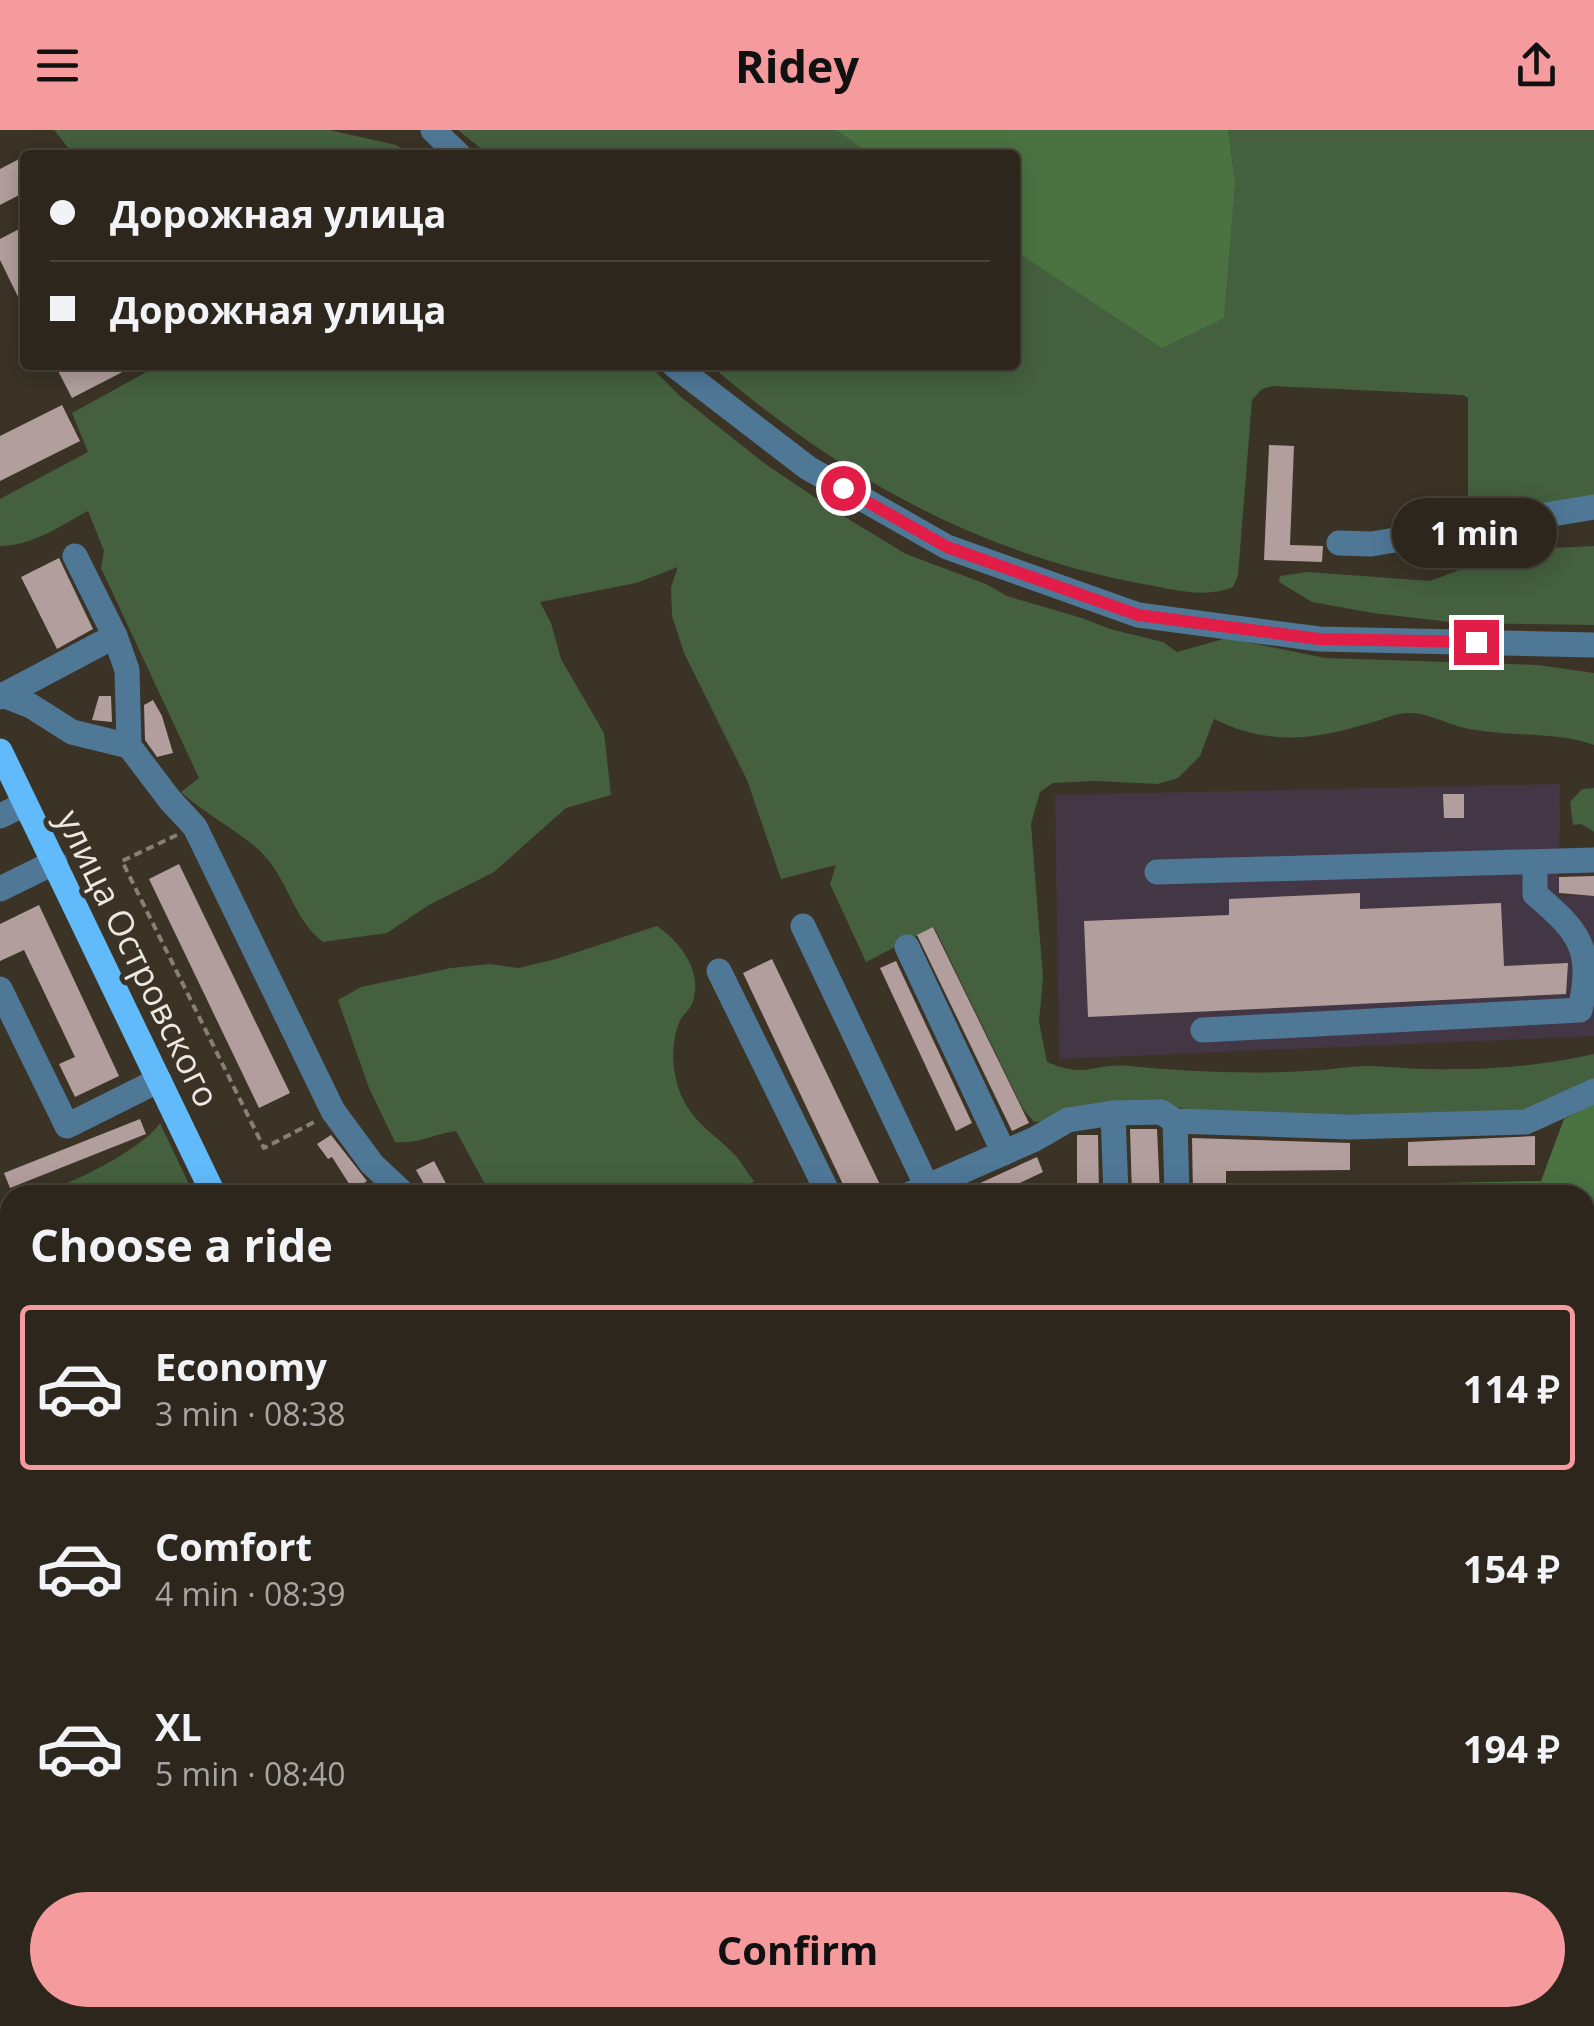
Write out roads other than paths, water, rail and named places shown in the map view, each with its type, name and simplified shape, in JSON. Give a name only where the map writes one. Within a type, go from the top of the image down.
[{"type":"main road","name":"улица Островского","points":[[0,751],[209,1185]]},
{"type":"street","points":[[433,130],[454,150]]},
{"type":"street","points":[[681,370],[808,468],[947,547],[1138,615],[1319,639],[1594,645]]},
{"type":"street","points":[[1338,543],[1371,544],[1594,508]]},
{"type":"street","points":[[75,556],[115,636],[127,670],[129,746],[194,827],[334,1112],[372,1164],[394,1185]]},
{"type":"street","points":[[2,696],[115,636]]},
{"type":"street","points":[[2,696],[32,706],[72,732],[129,746]]},
{"type":"street","points":[[0,816],[25,804]]},
{"type":"street","points":[[1157,872],[1594,860]]},
{"type":"street","points":[[0,888],[54,862]]},
{"type":"street","points":[[1203,1030],[1580,1010],[1590,986],[1589,954],[1579,932],[1535,894],[1536,862]]},
{"type":"street","points":[[803,926],[919,1185]]},
{"type":"street","points":[[908,947],[1004,1153]]},
{"type":"street","points":[[719,971],[823,1185]]},
{"type":"street","points":[[0,990],[67,1126],[159,1080]]},
{"type":"street","points":[[937,1185],[1068,1120],[1113,1113],[1161,1112],[1176,1121],[1350,1127],[1526,1122],[1594,1091]]},
{"type":"street","points":[[1113,1113],[1116,1185]]},
{"type":"street","points":[[1176,1121],[1178,1185]]}]
